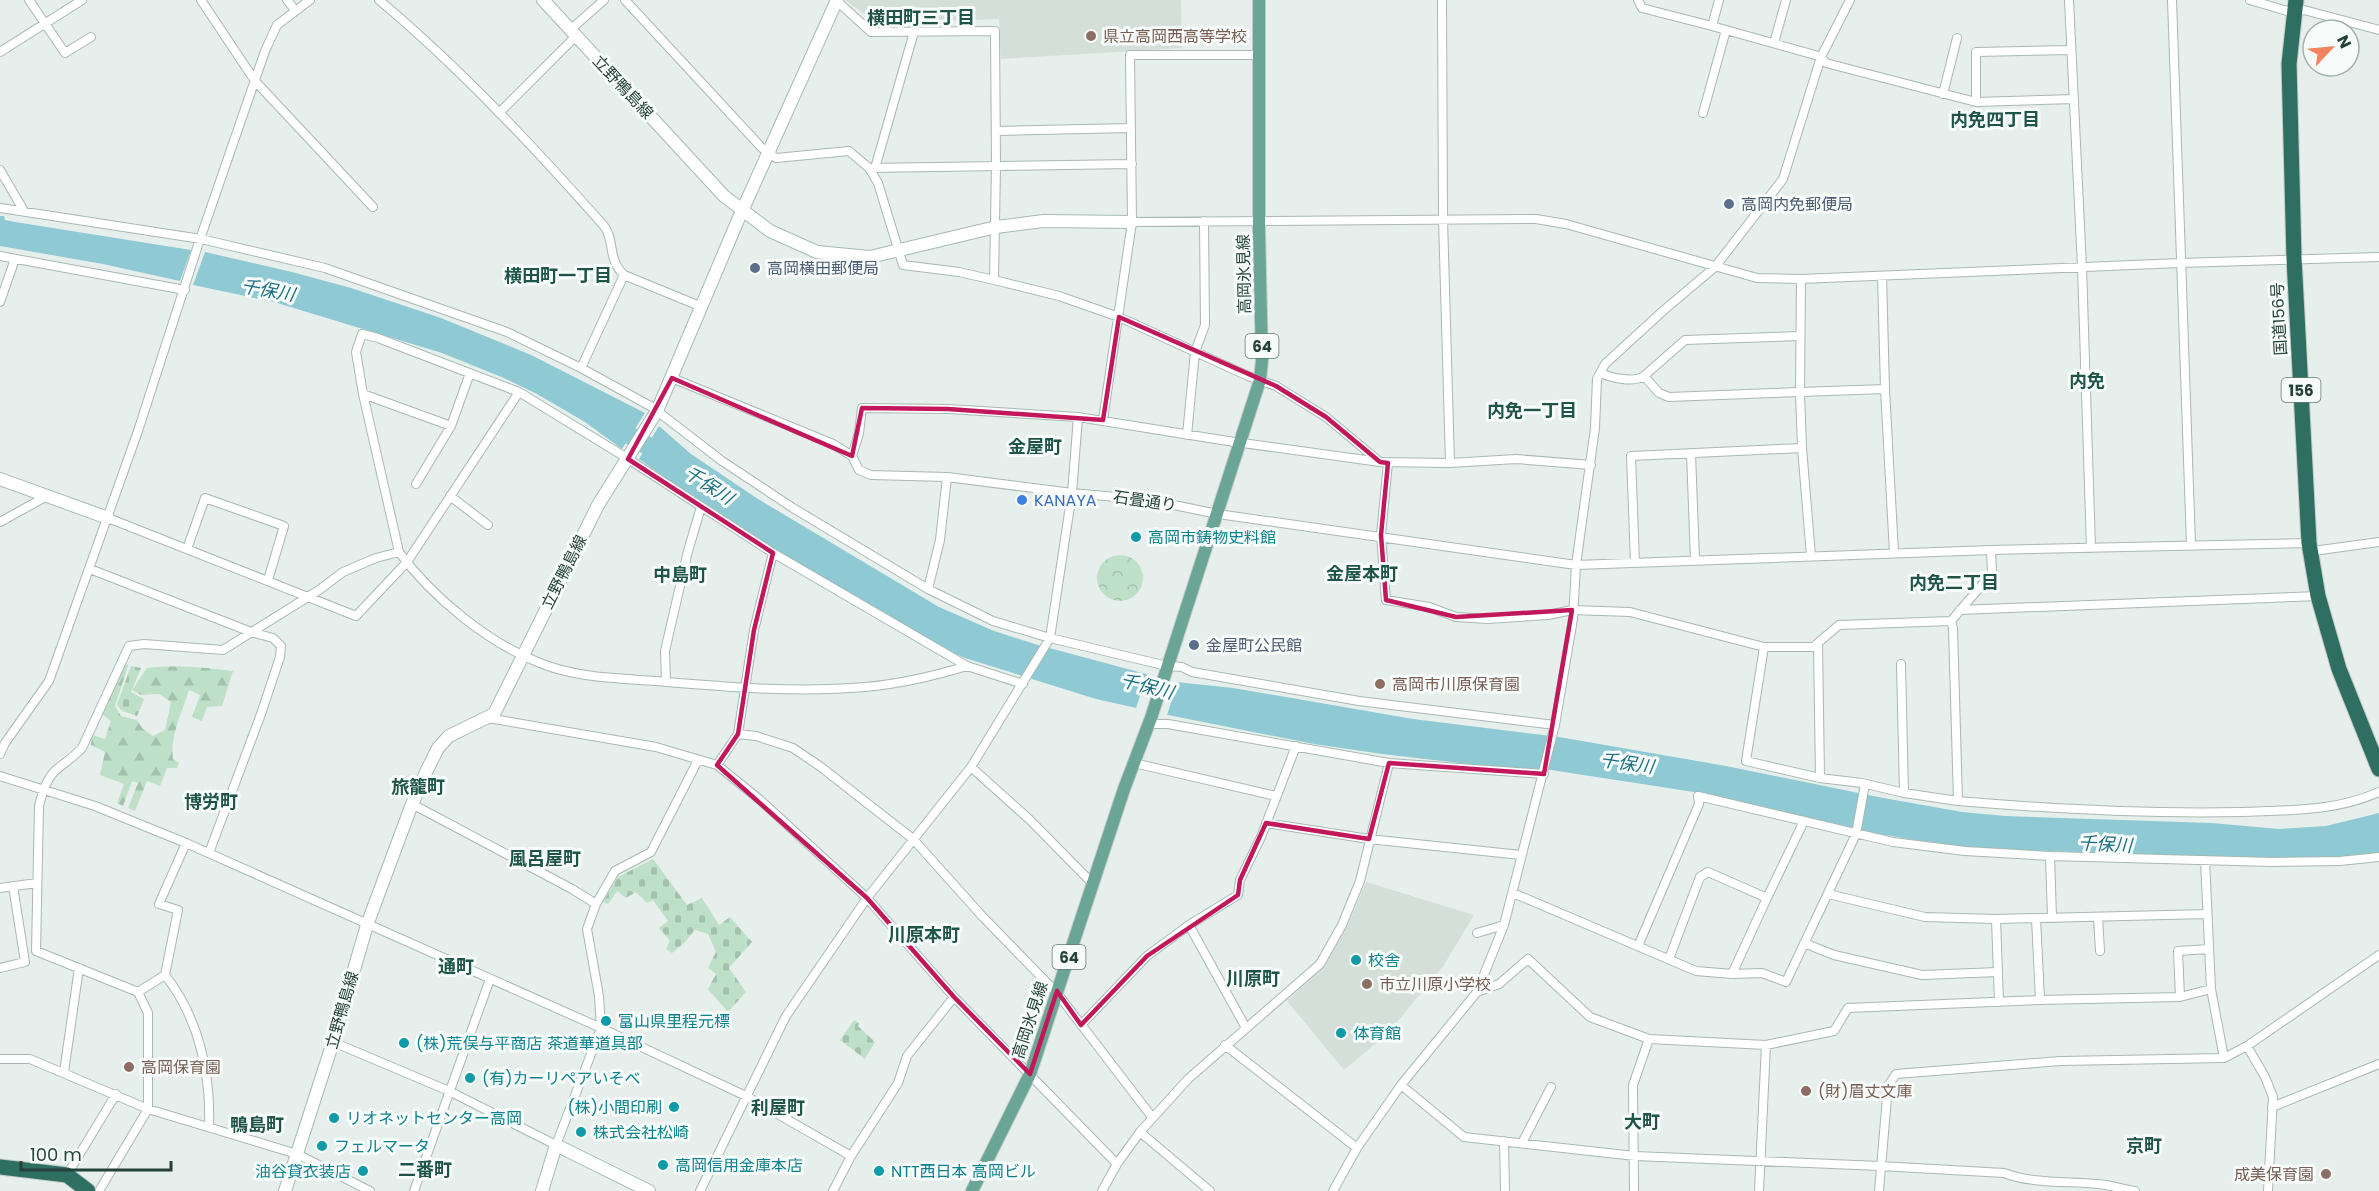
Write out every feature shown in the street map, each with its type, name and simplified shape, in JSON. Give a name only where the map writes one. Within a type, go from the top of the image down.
[{"type":"highway","name":"国道156号","points":[[2295,7],[2289,64],[2294,258],[2308,543],[2318,596],[2338,669],[2379,769]]},
{"type":"highway","points":[[0,1167],[67,1175],[88,1191]]},
{"type":"main road","name":"立野鴨島線","points":[[285,1191],[333,1042],[367,925],[412,804],[438,748],[449,736],[494,714],[598,506],[656,412],[742,211],[724,196],[543,0]]},
{"type":"main road","name":"高岡氷見線","points":[[1165,671],[1260,380],[1262,360],[1258,0]]},
{"type":"main road","points":[[837,1],[742,211],[770,231],[817,252],[870,257],[996,227],[1043,222],[1132,222]]},
{"type":"main road","points":[[0,479],[108,518]]},
{"type":"main road","name":"64","points":[[1150,721],[1165,671]]},
{"type":"main road","name":"高岡氷見線","points":[[972,1191],[1030,1074],[1150,721]]},
{"type":"main road","points":[[542,1191],[556,1145],[649,1191]]},
{"type":"street","points":[[29,0],[65,53],[91,36]]},
{"type":"street","points":[[0,52],[82,0]]},
{"type":"street","points":[[201,0],[255,81],[373,207]]},
{"type":"street","points":[[287,0],[295,10]]},
{"type":"street","points":[[0,754],[3,740],[49,681],[108,518],[265,51],[277,25],[310,0]]},
{"type":"street","points":[[499,113],[604,0]]},
{"type":"street","points":[[625,0],[776,158],[849,151],[872,168],[901,251],[903,265],[959,272],[994,280],[1059,296],[1119,317],[1276,386],[1326,417],[1384,463]]},
{"type":"street","points":[[1442,0],[1443,219],[1450,464]]},
{"type":"street","points":[[1638,0],[1642,8],[1821,57],[1826,63],[1976,102],[2074,99]]},
{"type":"street","points":[[1712,26],[1719,0]]},
{"type":"street","points":[[1774,43],[1786,0]]},
{"type":"street","points":[[1333,1191],[1357,1148],[1401,1085],[1478,992],[1504,925],[1544,774],[1573,619],[1576,565],[1591,465],[1597,379],[1605,364],[1715,267],[1783,179],[1821,57],[1850,0]]},
{"type":"street","points":[[2069,0],[2082,267],[2091,548]]},
{"type":"street","points":[[2172,0],[2191,545]]},
{"type":"street","points":[[2250,0],[2295,7],[2379,30]]},
{"type":"street","points":[[382,1],[453,66],[606,229],[615,267],[624,275],[702,307]]},
{"type":"street","points":[[837,1],[871,32],[994,31],[996,131],[994,280]]},
{"type":"street","points":[[1703,113],[1726,30]]},
{"type":"street","points":[[872,168],[914,32]]},
{"type":"street","points":[[1943,94],[1957,38]]},
{"type":"street","points":[[1976,102],[1976,52],[2072,50]]},
{"type":"street","points":[[1103,420],[1132,222],[1130,55],[1258,55]]},
{"type":"street","points":[[996,131],[1131,128]]},
{"type":"street","points":[[872,168],[1132,164]]},
{"type":"street","points":[[0,170],[24,211]]},
{"type":"street","points":[[0,208],[200,242],[325,268],[507,332],[581,368],[656,412],[731,467],[794,508],[928,589],[993,621],[1049,640],[1165,671],[1182,667],[1192,672],[1359,701],[1554,727]]},
{"type":"street","points":[[1132,222],[1536,219],[1556,222],[1757,278],[1801,279],[2180,262],[2379,257]]},
{"type":"street","points":[[1187,435],[1196,352],[1204,325],[1204,221]]},
{"type":"street","points":[[0,256],[186,288]]},
{"type":"street","points":[[0,302],[15,259]]},
{"type":"street","points":[[581,368],[624,275]]},
{"type":"street","points":[[1882,276],[1885,389],[1894,553]]},
{"type":"street","points":[[1801,279],[1800,392],[1810,556]]},
{"type":"street","points":[[967,666],[938,675],[866,687],[810,689],[745,687],[580,675],[540,664],[522,656],[480,632],[454,609],[399,552],[356,352],[362,334],[519,392],[629,457],[773,553],[967,666],[1024,682]]},
{"type":"street","points":[[1601,373],[1608,376],[1639,379],[1685,340],[1800,336]]},
{"type":"street","points":[[416,484],[451,426],[470,373]]},
{"type":"street","points":[[1644,376],[1659,393],[1669,397],[1885,389]]},
{"type":"street","name":"石畳通り","points":[[672,378],[833,444],[852,456],[859,470],[871,475],[947,477],[1149,500],[1218,514],[1381,535],[1576,565],[1991,549],[2308,543],[2313,550],[2379,542]]},
{"type":"street","points":[[108,518],[356,616],[407,562],[519,392]]},
{"type":"street","points":[[363,393],[451,426]]},
{"type":"street","points":[[852,456],[859,433],[862,408],[948,409],[1103,420],[1187,435],[1384,463],[1450,464],[1516,459],[1591,465]]},
{"type":"street","points":[[700,1191],[786,1016],[867,898],[971,767],[1049,640],[1072,493],[1078,417]]},
{"type":"street","points":[[1635,562],[1631,456],[1803,448]]},
{"type":"street","points":[[1691,453],[1695,560]]},
{"type":"street","points":[[1384,463],[1381,535],[1386,600],[1429,607],[1456,617],[1488,619],[1548,615],[1572,610],[1630,612],[1764,647],[1813,647],[1839,625],[1951,621],[1992,573],[1991,549]]},
{"type":"street","points":[[928,589],[940,540],[947,477]]},
{"type":"street","points":[[0,522],[47,496]]},
{"type":"street","points":[[450,496],[488,525]]},
{"type":"street","points":[[188,549],[205,498],[284,526],[268,580]]},
{"type":"street","points":[[666,682],[665,651],[688,551],[701,507]]},
{"type":"street","points":[[99,1191],[148,1109],[148,1013],[138,993],[36,951],[39,806],[44,789],[54,771],[72,759],[82,748],[129,646],[144,644],[223,650],[358,564],[399,552]]},
{"type":"street","points":[[717,765],[738,734],[754,630],[773,553]]},
{"type":"street","points":[[90,569],[251,632],[273,638],[281,646],[280,657],[261,714],[209,853]]},
{"type":"street","points":[[1960,610],[2318,596]]},
{"type":"street","points":[[1951,621],[1958,801]]},
{"type":"street","points":[[1818,643],[1820,778]]},
{"type":"street","points":[[1764,647],[1746,761],[1865,788],[1958,801],[2065,809],[2168,813],[2321,809],[2343,805],[2379,792]]},
{"type":"street","points":[[1901,664],[1904,793]]},
{"type":"street","points":[[489,718],[656,747],[717,765],[759,799],[867,898],[954,997],[1117,1164]]},
{"type":"street","points":[[1150,721],[1389,763],[1544,774]]},
{"type":"street","points":[[738,734],[756,736],[793,748],[849,788],[913,839],[982,916],[1057,993],[1152,1117]]},
{"type":"street","points":[[1081,1025],[1147,956],[1189,925],[1238,895],[1240,880],[1250,863],[1296,746]]},
{"type":"street","points":[[333,1042],[449,1091],[556,1145],[601,1028],[599,996],[587,928],[596,904],[615,871],[651,852],[698,760]]},
{"type":"street","points":[[1134,763],[1276,796]]},
{"type":"street","points":[[1102,1191],[1117,1164],[1140,1132],[1188,1079],[1320,964],[1342,925],[1360,881],[1389,763]]},
{"type":"street","points":[[971,767],[1030,820],[1093,884]]},
{"type":"street","points":[[0,776],[130,819],[209,853],[601,1028],[748,1097],[851,1155]]},
{"type":"street","points":[[1513,893],[1695,970],[1732,974],[1762,973],[1786,982],[1857,832],[1865,788]]},
{"type":"street","points":[[1638,946],[1699,804],[1698,796],[1893,842],[1965,851],[2050,856],[2205,860],[2340,861],[2379,857]]},
{"type":"street","points":[[412,804],[596,904]]},
{"type":"street","points":[[1732,974],[1804,821]]},
{"type":"street","points":[[1266,823],[1369,839],[1521,855]]},
{"type":"street","points":[[138,993],[165,975],[178,910],[159,904],[186,843]]},
{"type":"street","points":[[2050,856],[2052,918]]},
{"type":"street","points":[[2205,860],[2211,989],[2224,1058]]},
{"type":"street","points":[[1669,959],[1700,877],[1708,873],[1767,898]]},
{"type":"street","points":[[0,888],[37,883]]},
{"type":"street","points":[[0,968],[25,962],[13,886]]},
{"type":"street","points":[[1828,894],[1925,917],[1996,920],[2207,914]]},
{"type":"street","points":[[2098,917],[2100,951]]},
{"type":"street","points":[[2036,918],[2040,1000]]},
{"type":"street","points":[[1996,920],[1999,1002]]},
{"type":"street","points":[[1189,925],[1246,1028]]},
{"type":"street","points":[[1477,933],[1504,925]]},
{"type":"street","points":[[1804,943],[1834,955],[1922,975],[1998,972]]},
{"type":"street","points":[[2180,997],[2178,951],[2209,948]]},
{"type":"street","points":[[1879,1191],[1888,1086],[1896,1074],[2061,1061],[2224,1058],[2247,1046],[2379,955]]},
{"type":"street","points":[[1478,992],[1499,984],[1528,959],[1590,1017],[1649,1039],[1766,1045],[1834,1031],[1848,1008],[2180,997],[2211,989]]},
{"type":"street","points":[[64,1072],[79,968]]},
{"type":"street","points":[[165,975],[187,1008],[200,1047],[209,1092],[209,1127]]},
{"type":"street","points":[[414,1191],[490,979]]},
{"type":"street","points":[[833,1191],[851,1155],[898,1083],[907,1056],[954,997]]},
{"type":"street","points":[[1634,1191],[1633,1085],[1649,1039]]},
{"type":"street","points":[[1225,1045],[1357,1148]]},
{"type":"street","points":[[1759,1191],[1766,1045]]},
{"type":"street","points":[[2247,1046],[2265,1077],[2272,1097],[2268,1191]]},
{"type":"street","points":[[0,1059],[30,1059],[148,1109],[297,1154],[369,1191]]},
{"type":"street","points":[[2272,1107],[2379,1064]]},
{"type":"street","points":[[1401,1085],[1464,1137],[1635,1156],[2004,1173],[2013,1177],[2101,1184],[2135,1191]]},
{"type":"street","points":[[1521,1143],[1551,1088]]},
{"type":"street","points":[[67,1175],[116,1094]]},
{"type":"street","points":[[1140,1132],[1210,1191]]},
{"type":"street","points":[[1504,1141],[1505,1191]]},
{"type":"street","points":[[2037,1180],[2037,1191]]},
{"type":"highlighted area","points":[[1119,317],[1276,386],[1326,417],[1380,462],[1388,463],[1381,535],[1386,600],[1456,617],[1572,610],[1544,774],[1389,763],[1369,839],[1266,823],[1240,880],[1238,895],[1147,956],[1081,1025],[1057,991],[1030,1074],[954,997],[867,898],[717,765],[738,734],[754,630],[773,553],[628,459],[672,378],[852,456],[862,408],[948,409],[1103,420]]},
{"type":"shaded area","name":"県立高岡西高等学校","points":[[845,0],[1181,0],[1182,48],[1001,59],[999,19],[877,23]]},
{"type":"shaded area","name":"市立川原小学校","points":[[1366,882],[1474,915],[1444,965],[1387,1034],[1344,1070],[1287,1001],[1324,966],[1348,925]]},
{"type":"green space","points":[[1120,555],[1136,562],[1143,578],[1136,594],[1120,601],[1104,594],[1097,578],[1104,562]]},
{"type":"green space","points":[[126,663],[128,666],[115,706],[121,716],[137,720],[142,728],[153,736],[165,730],[171,702],[159,694],[141,695],[132,690],[147,668],[190,667],[233,671],[222,706],[207,707],[202,721],[192,717],[200,695],[189,690],[173,741],[173,759],[179,763],[177,768],[167,768],[160,786],[147,781],[135,811],[128,808],[138,783],[132,781],[123,806],[117,803],[124,784],[100,775],[105,752],[91,745],[92,735],[105,739],[111,721],[102,714],[121,664]]},
{"type":"green space","points":[[131,666],[141,668],[131,692],[144,699],[137,716],[122,711],[117,705]]},
{"type":"green space","points":[[653,859],[687,905],[702,898],[719,925],[730,917],[752,942],[729,968],[746,992],[728,1012],[708,989],[716,974],[708,968],[716,952],[708,934],[695,930],[672,953],[666,949],[670,941],[659,928],[668,921],[653,900],[647,903],[636,892],[626,898],[617,891],[608,904],[603,902],[618,877]]},
{"type":"green space","points":[[854,1020],[875,1042],[865,1059],[840,1040]]},
{"type":"water","points":[[0,216],[4,216],[5,220],[15,222],[191,250],[180,281],[103,264],[0,246]]},
{"type":"water","points":[[205,252],[351,288],[441,318],[531,355],[645,413],[622,449],[585,422],[537,394],[442,353],[274,302],[193,285]]},
{"type":"water","points":[[659,426],[691,454],[758,499],[939,607],[994,631],[1038,645],[1176,682],[1233,688],[1413,719],[1559,737],[1726,766],[1962,812],[2005,816],[2212,823],[2279,829],[2326,826],[2379,813],[2379,853],[2337,859],[2280,859],[1988,849],[1939,844],[1867,832],[1694,792],[1551,770],[1494,767],[1314,744],[1096,699],[965,658],[940,647],[876,612],[718,515],[639,459]]},
{"type":"pier","points":[[1148,672],[1179,679],[1166,718],[1135,711]]},
{"type":"waterway","name":"千保川","points":[[609,423],[668,458]]},
{"type":"place","name":"県立高岡西高等学校","points":[[1091,36]]},
{"type":"place","name":"高岡内免郵便局","points":[[1729,204]]},
{"type":"place","name":"高岡横田郵便局","points":[[755,268]]},
{"type":"place","name":"KANAYA","points":[[1022,500]]},
{"type":"place","name":"高岡市鋳物史料館","points":[[1136,537]]},
{"type":"place","name":"金屋町公民館","points":[[1194,645]]},
{"type":"place","name":"高岡市川原保育園","points":[[1380,684]]},
{"type":"place","name":"校舎","points":[[1356,960]]},
{"type":"place","name":"市立川原小学校","points":[[1367,984]]},
{"type":"place","name":"富山県里程元標","points":[[606,1021]]},
{"type":"place","name":"体育館","points":[[1341,1033]]},
{"type":"place","name":"(株)荒俣与平商店 茶道華道具部","points":[[404,1043]]},
{"type":"place","name":"高岡保育園","points":[[129,1067]]},
{"type":"place","name":"(有)カーリペアいそべ","points":[[470,1078]]},
{"type":"place","name":"(財)眉丈文庫","points":[[1806,1091]]},
{"type":"place","name":"(株)小間印刷","points":[[674,1107]]},
{"type":"place","name":"リオネットセンター高岡","points":[[334,1118]]},
{"type":"place","name":"株式会社松崎","points":[[581,1132]]},
{"type":"place","name":"フェルマータ","points":[[322,1146]]},
{"type":"place","name":"高岡信用金庫本店","points":[[663,1165]]},
{"type":"place","name":"油谷貸衣装店","points":[[363,1171]]},
{"type":"place","name":"NTT西日本 高岡ビル","points":[[879,1171]]},
{"type":"place","name":"成美保育園","points":[[2326,1174]]},
{"type":"district","name":"横田町三丁目","points":[[921,17]]},
{"type":"district","name":"内免四丁目","points":[[1995,119]]},
{"type":"district","name":"横田町一丁目","points":[[558,275]]},
{"type":"district","name":"内免","points":[[2087,380]]},
{"type":"district","name":"内免一丁目","points":[[1532,410]]},
{"type":"district","name":"金屋町","points":[[1035,446]]},
{"type":"district","name":"金屋本町","points":[[1362,573]]},
{"type":"district","name":"中島町","points":[[680,574]]},
{"type":"district","name":"内免二丁目","points":[[1954,582]]},
{"type":"district","name":"旅籠町","points":[[418,786]]},
{"type":"district","name":"博労町","points":[[211,801]]},
{"type":"district","name":"風呂屋町","points":[[545,858]]},
{"type":"district","name":"川原本町","points":[[924,934]]},
{"type":"district","name":"通町","points":[[456,966]]},
{"type":"district","name":"川原町","points":[[1253,978]]},
{"type":"district","name":"利屋町","points":[[778,1107]]},
{"type":"district","name":"大町","points":[[1642,1121]]},
{"type":"district","name":"鴨島町","points":[[257,1124]]},
{"type":"district","name":"京町","points":[[2144,1145]]},
{"type":"district","name":"二番町","points":[[425,1169]]}]
